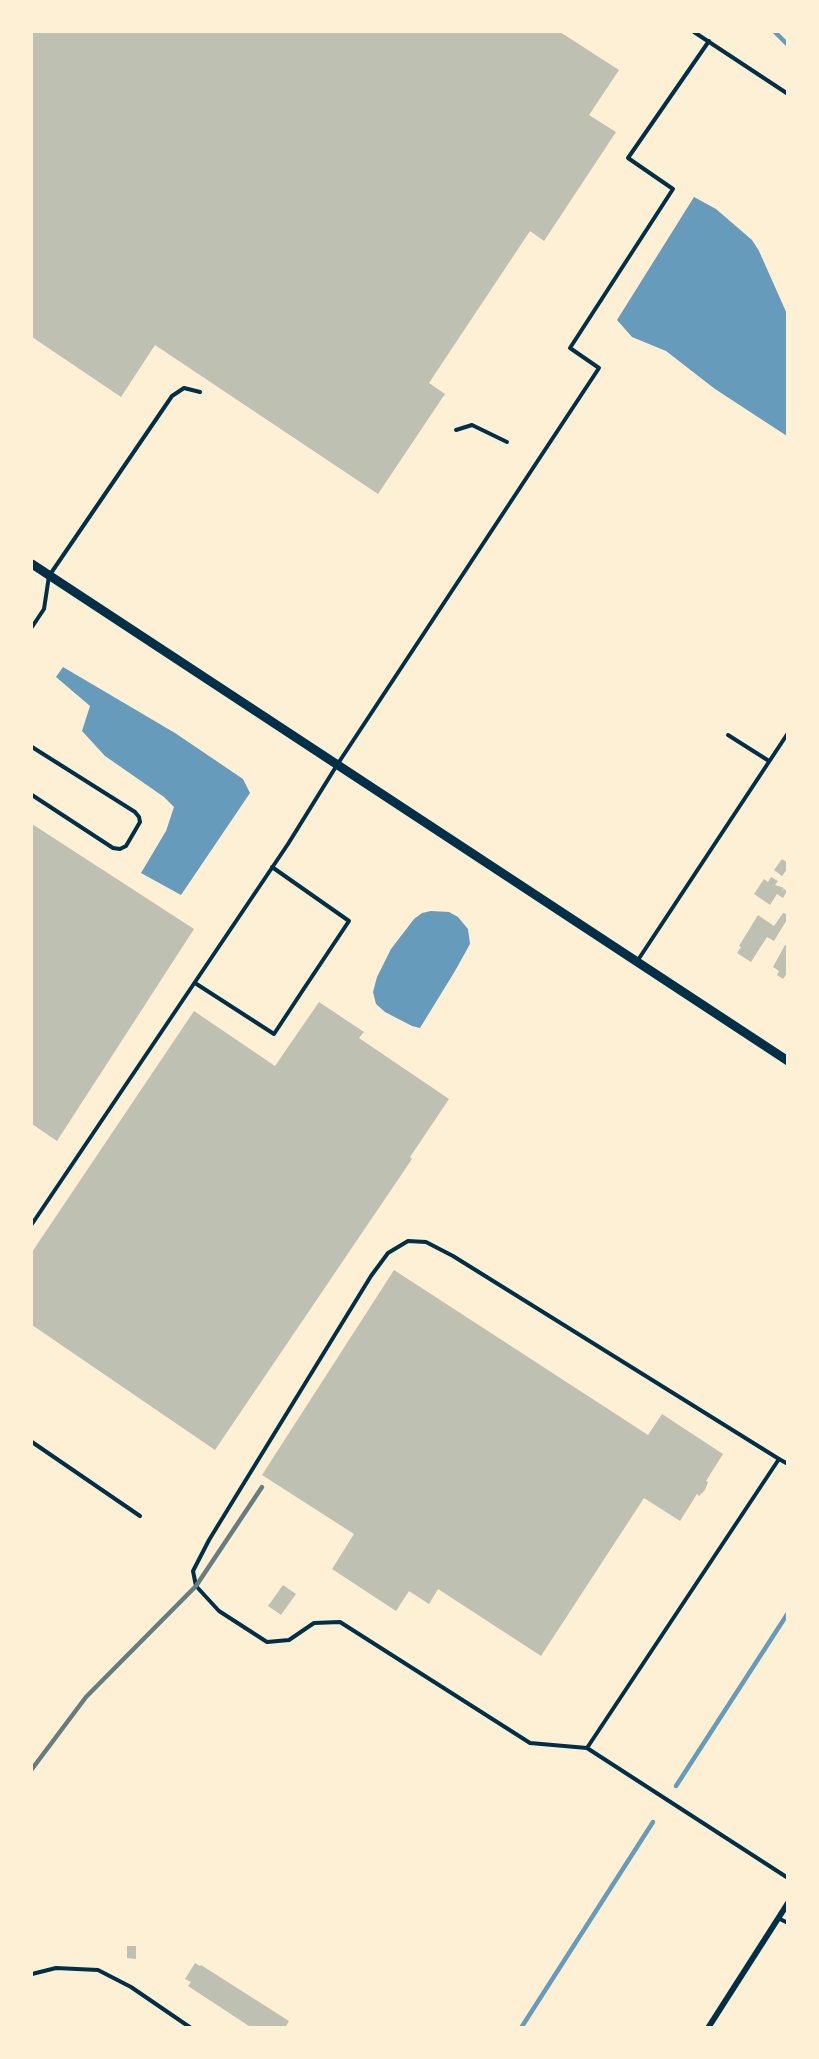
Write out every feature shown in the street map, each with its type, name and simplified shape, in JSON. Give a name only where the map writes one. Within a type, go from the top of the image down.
[{"type":"street","points":[[32,564],[788,1061]]},
{"type":"street","points":[[708,2028],[788,1903]]},
{"type":"lane","points":[[694,32],[788,94]]},
{"type":"lane","points":[[32,1224],[272,867],[599,368],[570,348],[673,189],[628,158],[709,41]]},
{"type":"lane","points":[[32,627],[44,609],[49,576],[172,396],[184,388],[200,392]]},
{"type":"lane","points":[[456,430],[472,425],[507,441]]},
{"type":"lane","points":[[637,962],[788,733]]},
{"type":"lane","points":[[728,735],[769,761]]},
{"type":"lane","points":[[32,747],[135,812],[140,822],[126,846],[120,849],[113,848],[32,795]]},
{"type":"lane","points":[[195,983],[274,1034],[296,1001],[349,921],[272,867]]},
{"type":"lane","points":[[788,1464],[453,1256],[426,1242],[408,1241],[388,1253],[371,1276],[209,1540],[193,1571],[196,1586],[219,1611],[267,1642],[290,1640],[314,1623],[340,1622],[530,1743],[587,1748],[788,1878]]},
{"type":"lane","points":[[32,1442],[140,1516]]},
{"type":"lane","points":[[587,1748],[779,1459]]},
{"type":"lane","points":[[778,1917],[788,1923]]},
{"type":"lane","points":[[32,1974],[56,1968],[98,1970],[131,1987],[191,2028]]},
{"type":"water","points":[[694,197],[716,209],[752,240],[787,314],[787,436],[715,389],[666,351],[632,337],[617,320]]},
{"type":"water","points":[[63,667],[175,733],[243,779],[250,793],[181,895],[141,873],[166,831],[174,807],[164,797],[105,756],[82,731],[90,706],[56,677]]},
{"type":"water","points":[[449,912],[458,917],[468,929],[470,944],[420,1028],[385,1012],[376,1004],[373,992],[377,977],[391,949],[414,919],[422,913]]},
{"type":"building","points":[[32,32],[560,32],[619,70],[589,115],[616,132],[544,241],[530,231],[429,383],[445,394],[378,494],[155,345],[121,397],[32,337]]},
{"type":"building","points":[[32,824],[194,929],[57,1141],[32,1124]]},
{"type":"building","points":[[782,859],[788,863],[788,868],[782,876],[774,870]]},
{"type":"building","points":[[771,877],[778,881],[775,885],[784,888],[780,893],[784,889],[787,891],[783,898],[777,894],[770,905],[754,894],[764,879],[768,882]]},
{"type":"building","points":[[783,913],[787,914],[788,918],[774,941],[767,937],[751,962],[737,953],[758,915],[774,926]]},
{"type":"building","points":[[785,945],[788,946],[788,972],[783,979],[777,975],[779,971],[773,967]]},
{"type":"building","points":[[319,1002],[364,1032],[359,1038],[449,1099],[410,1157],[412,1159],[215,1450],[32,1325],[32,1252],[194,1011],[275,1066]]},
{"type":"building","points":[[394,1270],[648,1435],[662,1414],[723,1454],[706,1481],[708,1482],[705,1490],[699,1496],[697,1494],[680,1521],[644,1498],[541,1656],[438,1589],[429,1604],[409,1591],[396,1611],[332,1569],[354,1534],[262,1475]]},
{"type":"building","points":[[283,1585],[296,1594],[281,1615],[268,1606]]},
{"type":"building","points":[[127,1946],[136,1946],[136,1959],[127,1958]]},
{"type":"building","points":[[195,1963],[289,2021],[285,2028],[252,2028],[188,1986],[191,1982],[185,1979]]},
{"type":"waterway","points":[[775,32],[788,45]]},
{"type":"waterway","points":[[676,1786],[788,1613]]},
{"type":"waterway","points":[[521,2028],[653,1822]]},
{"type":"railway","points":[[32,1769],[86,1697],[196,1586],[262,1487]]}]
